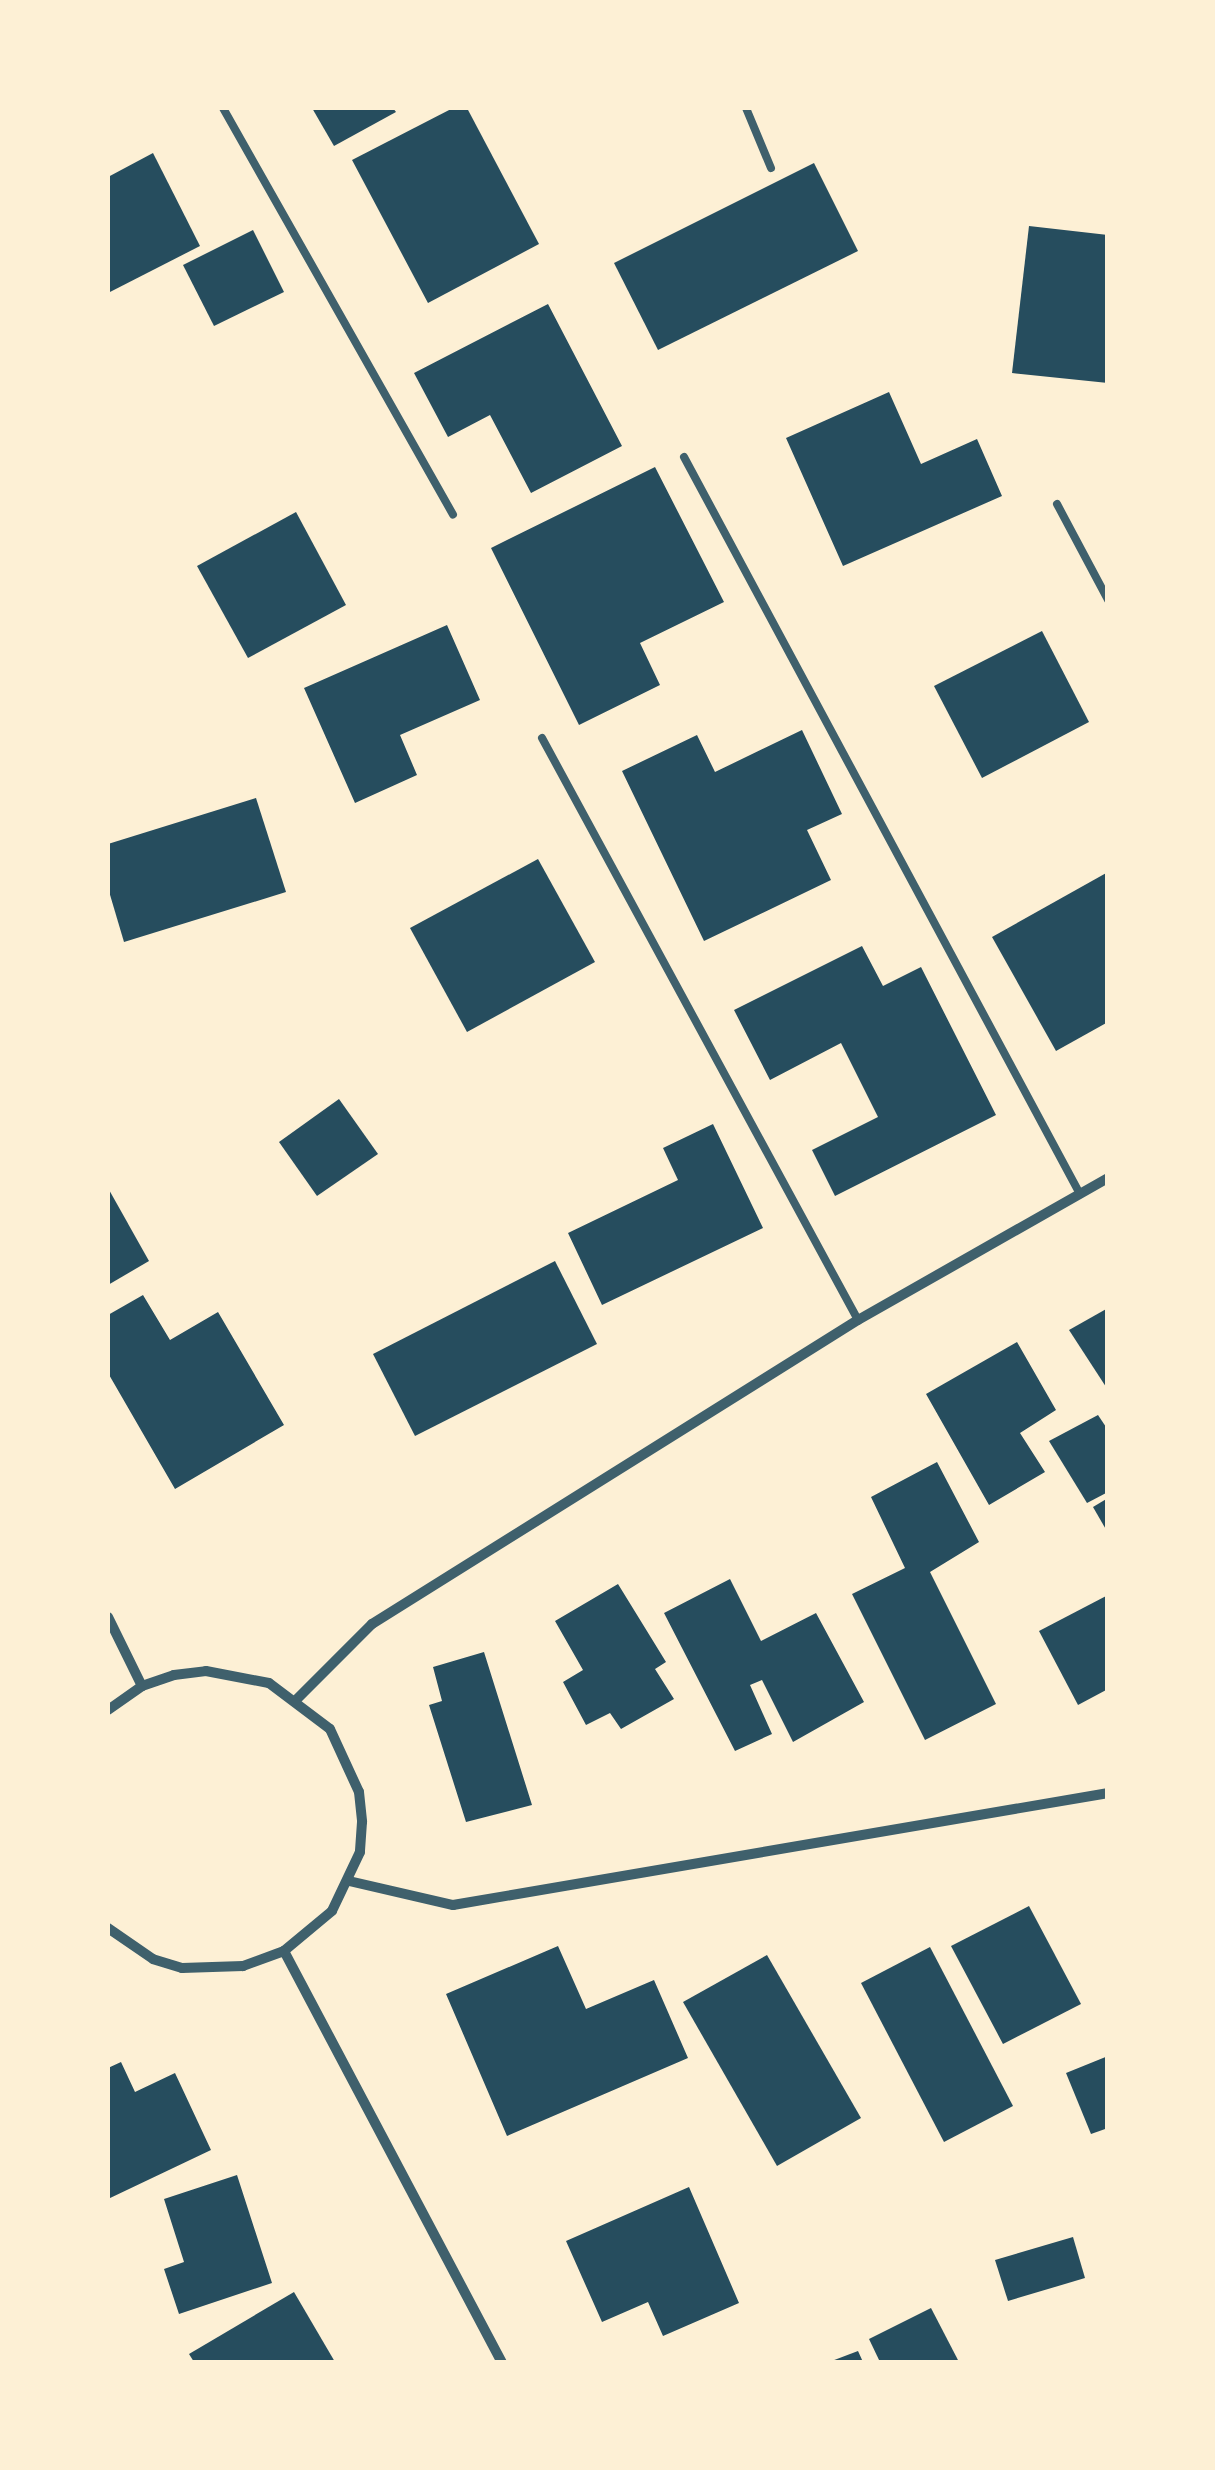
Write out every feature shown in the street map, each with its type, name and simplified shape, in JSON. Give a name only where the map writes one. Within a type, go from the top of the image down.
[{"type":"street","points":[[297,1699],[372,1624],[858,1320],[1108,1178]]},
{"type":"street","points":[[108,1617],[142,1686]]},
{"type":"street","points":[[108,1710],[142,1686],[206,1672],[238,1674],[297,1699],[330,1730],[359,1792],[360,1852],[332,1912],[284,1951],[243,1966],[182,1968],[153,1959],[108,1928]]},
{"type":"street","points":[[349,1881],[452,1905],[1108,1793]]},
{"type":"street","points":[[284,1951],[502,2362]]},
{"type":"lane","points":[[223,108],[453,514]]},
{"type":"lane","points":[[746,108],[771,168]]},
{"type":"lane","points":[[684,458],[1080,1194]]},
{"type":"lane","points":[[1057,504],[1108,600]]},
{"type":"lane","points":[[542,738],[858,1320]]},
{"type":"building","points":[[312,108],[393,108],[396,112],[334,146]]},
{"type":"building","points":[[453,108],[467,108],[539,244],[428,303],[352,160]]},
{"type":"building","points":[[153,153],[200,246],[108,293],[108,177]]},
{"type":"building","points":[[814,163],[858,251],[658,350],[614,263]]},
{"type":"building","points":[[1029,226],[1108,235],[1108,383],[1012,373]]},
{"type":"building","points":[[253,230],[284,292],[214,326],[183,265]]},
{"type":"building","points":[[548,304],[622,446],[531,493],[490,415],[448,437],[414,373]]},
{"type":"building","points":[[889,392],[921,464],[977,439],[1002,496],[843,566],[786,438]]},
{"type":"building","points":[[655,467],[724,602],[640,643],[660,685],[579,725],[491,548]]},
{"type":"building","points":[[296,512],[346,605],[248,658],[197,566]]},
{"type":"building","points":[[447,625],[480,700],[400,735],[417,775],[355,803],[304,688]]},
{"type":"building","points":[[1042,631],[1089,722],[982,778],[934,686]]},
{"type":"building","points":[[802,730],[842,814],[807,830],[831,880],[704,941],[622,771],[697,735],[715,772]]},
{"type":"building","points":[[256,798],[286,892],[124,942],[108,888],[108,844]]},
{"type":"building","points":[[538,859],[595,962],[467,1032],[410,928]]},
{"type":"building","points":[[1108,872],[1108,1022],[1056,1051],[992,937]]},
{"type":"building","points":[[862,946],[883,986],[921,967],[996,1115],[835,1196],[812,1150],[878,1117],[841,1043],[770,1080],[734,1010]]},
{"type":"building","points":[[339,1099],[378,1154],[317,1196],[279,1142]]},
{"type":"building","points":[[713,1124],[763,1228],[602,1305],[568,1233],[678,1180],[663,1148]]},
{"type":"building","points":[[108,1188],[149,1261],[108,1285]]},
{"type":"building","points":[[555,1261],[597,1344],[415,1436],[373,1354]]},
{"type":"building","points":[[143,1295],[170,1340],[218,1312],[284,1425],[175,1489],[108,1373],[108,1315]]},
{"type":"building","points":[[1108,1308],[1108,1390],[1069,1330]]},
{"type":"building","points":[[1017,1342],[1056,1410],[1020,1433],[1045,1472],[989,1505],[926,1394]]},
{"type":"building","points":[[1098,1415],[1108,1430],[1108,1492],[1087,1503],[1049,1441]]},
{"type":"building","points":[[937,1462],[979,1542],[930,1572],[996,1704],[925,1740],[852,1594],[905,1568],[871,1497]]},
{"type":"building","points":[[1108,1498],[1108,1533],[1093,1507]]},
{"type":"building","points":[[730,1579],[761,1641],[816,1613],[864,1702],[793,1742],[762,1680],[750,1685],[772,1734],[735,1751],[664,1613]]},
{"type":"building","points":[[618,1584],[666,1662],[655,1669],[674,1699],[621,1729],[610,1713],[586,1725],[563,1682],[583,1670],[555,1621]]},
{"type":"building","points":[[1108,1595],[1108,1689],[1078,1705],[1039,1631]]},
{"type":"building","points":[[484,1652],[532,1805],[466,1822],[429,1705],[442,1701],[433,1667]]},
{"type":"building","points":[[1029,1906],[1081,2004],[1003,2044],[951,1946]]},
{"type":"building","points":[[558,1946],[586,2009],[654,1980],[688,2058],[507,2136],[446,1994]]},
{"type":"building","points":[[930,1947],[1013,2106],[944,2142],[861,1983]]},
{"type":"building","points":[[767,1955],[861,2118],[777,2166],[683,2002]]},
{"type":"building","points":[[1108,2056],[1108,2128],[1091,2134],[1066,2073]]},
{"type":"building","points":[[121,2062],[135,2092],[175,2073],[211,2150],[108,2199],[108,2068]]},
{"type":"building","points":[[237,2175],[272,2283],[179,2314],[164,2269],[184,2262],[164,2199]]},
{"type":"building","points":[[689,2187],[739,2303],[663,2336],[648,2302],[602,2322],[566,2241]]},
{"type":"building","points":[[1073,2237],[1085,2278],[1008,2301],[995,2260]]},
{"type":"building","points":[[294,2292],[335,2362],[194,2362],[189,2354]]},
{"type":"building","points":[[931,2308],[959,2362],[880,2362],[869,2339]]},
{"type":"building","points":[[858,2351],[863,2362],[829,2362]]}]
